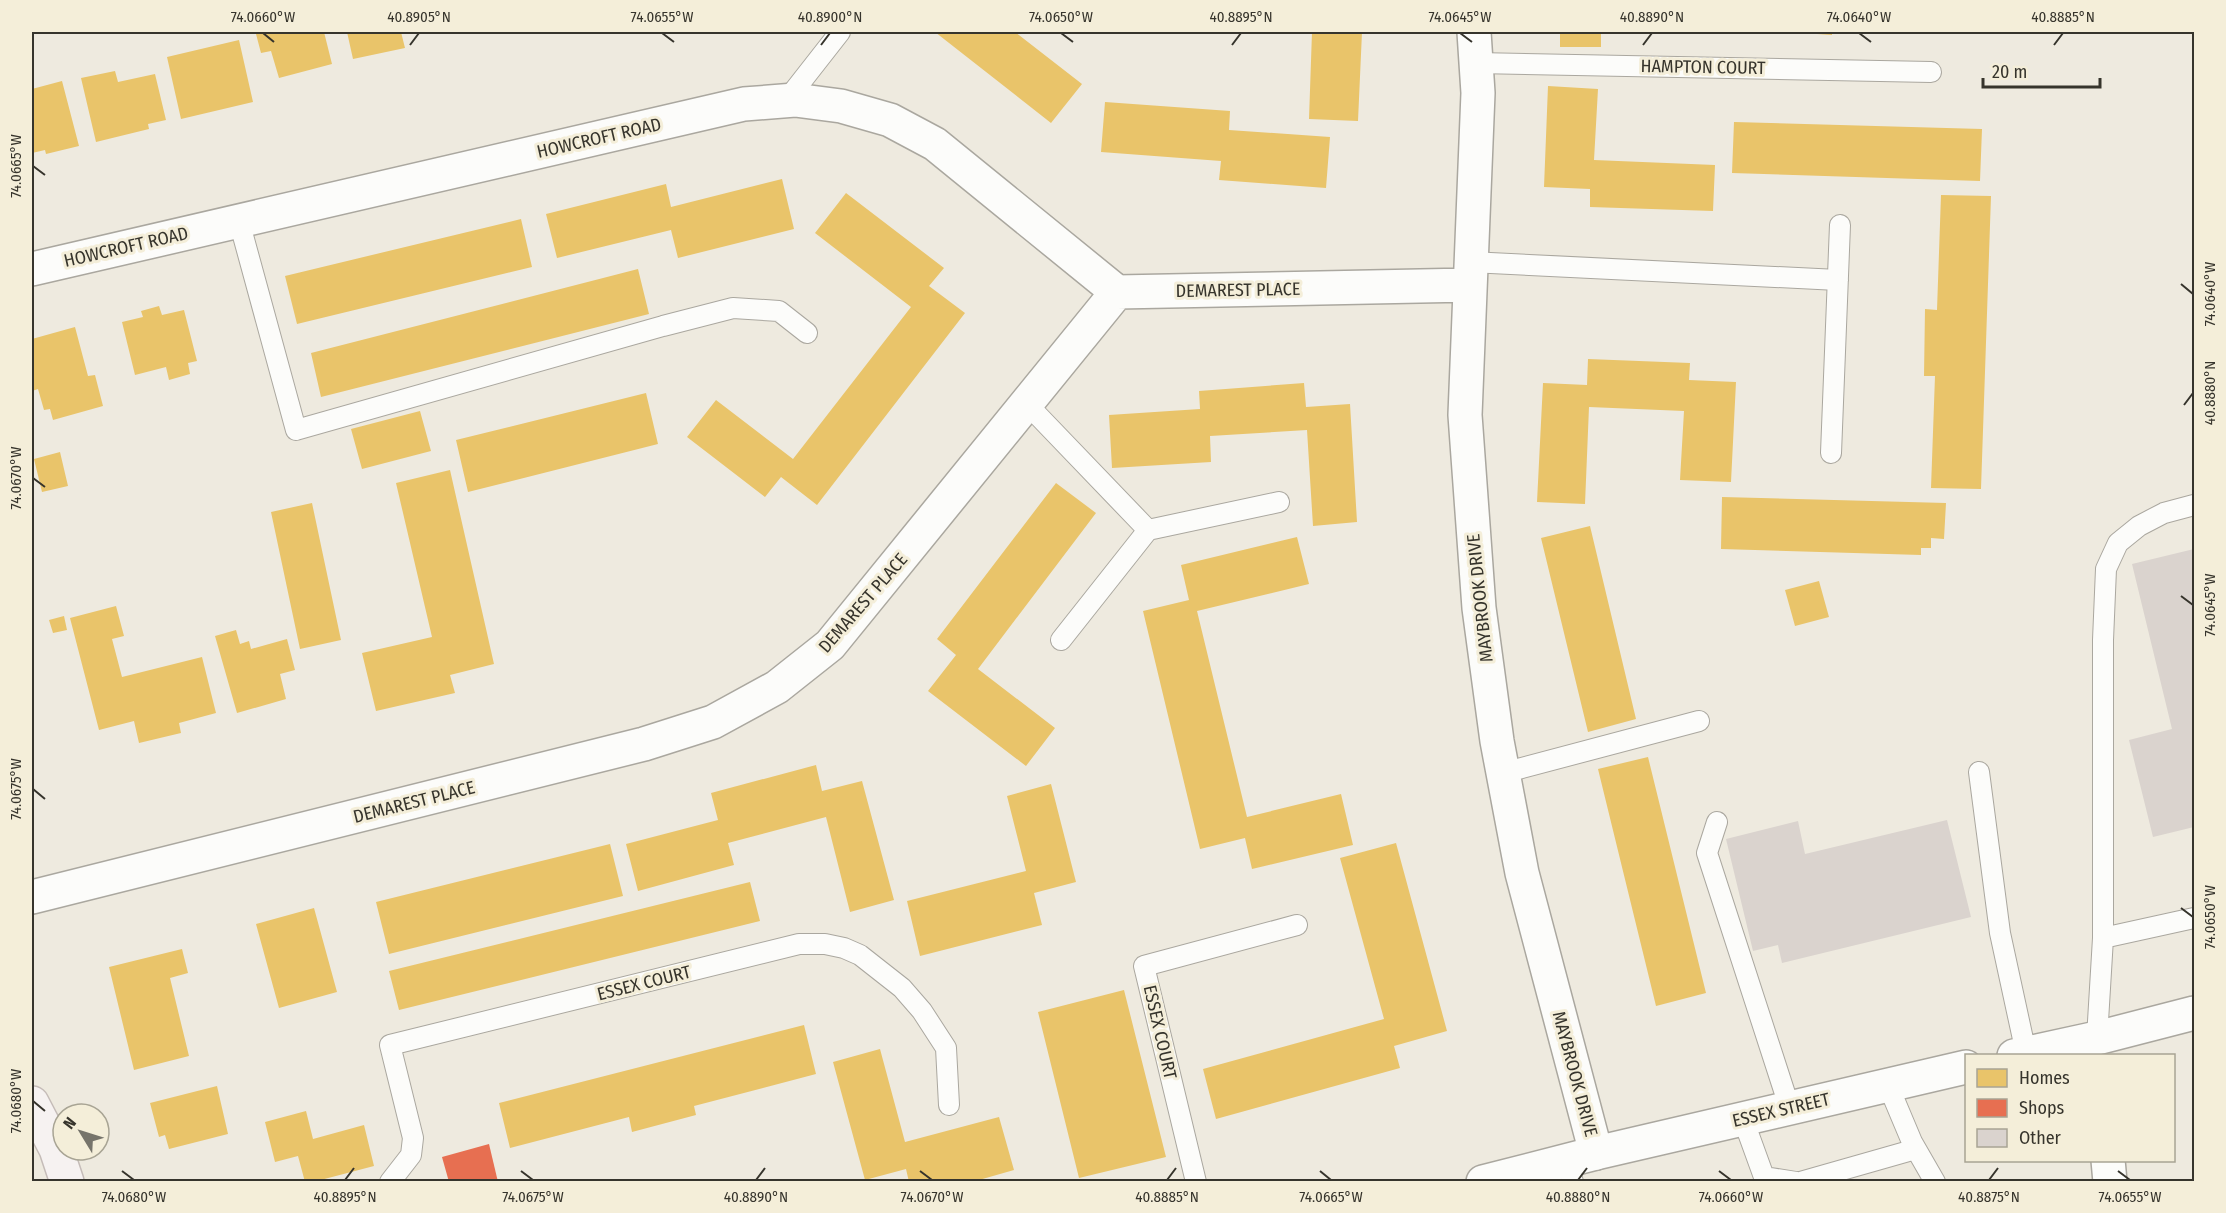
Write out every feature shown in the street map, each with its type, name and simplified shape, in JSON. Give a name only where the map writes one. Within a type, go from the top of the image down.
[{"type":"main road","points":[[32,1103],[56,1149],[67,1182]]},
{"type":"street","name":"MAYBROOK DRIVE","points":[[1475,47],[1478,93],[1465,426],[1479,608],[1503,773],[1578,1165]]},
{"type":"street","name":"HOWCROFT ROAD","points":[[32,269],[744,104],[786,101],[841,105],[890,120],[935,144],[1117,292]]},
{"type":"street","name":"DEMAREST PLACE","points":[[32,897],[644,744],[712,722],[777,687],[830,645],[1117,292],[1470,274]]},
{"type":"street","points":[[2020,1054],[2097,1047],[2194,1013]]},
{"type":"street","name":"ESSEX STREET","points":[[1483,1182],[1578,1165],[1743,1119],[1965,1067]]},
{"type":"street","points":[[2108,1162],[2110,1182]]},
{"type":"lane","points":[[786,101],[840,32]]},
{"type":"lane","name":"HAMPTON COURT","points":[[1475,47],[1931,72]]},
{"type":"lane","points":[[239,221],[296,430],[733,308],[779,311],[807,333]]},
{"type":"lane","points":[[1831,453],[1840,225]]},
{"type":"lane","points":[[1470,274],[1838,280]]},
{"type":"lane","points":[[1027,404],[1148,530]]},
{"type":"lane","points":[[1061,640],[1148,530],[1279,502]]},
{"type":"lane","points":[[2097,1047],[2103,938],[2103,640],[2106,569],[2118,543],[2139,526],[2164,513],[2194,505]]},
{"type":"lane","points":[[1503,773],[1699,721]]},
{"type":"lane","points":[[1979,772],[2000,933],[2020,1054]]},
{"type":"lane","points":[[1718,822],[1707,853],[1790,1108]]},
{"type":"lane","points":[[2103,938],[2194,918]]},
{"type":"lane","name":"ESSEX COURT","points":[[1196,1182],[1144,966],[1297,925]]},
{"type":"lane","name":"ESSEX COURT","points":[[390,1182],[411,1155],[413,1138],[390,1045],[799,944],[825,944],[844,948],[860,955],[902,988],[922,1011],[946,1048],[949,1105]]},
{"type":"lane","points":[[1888,1085],[1916,1149],[1935,1182]]},
{"type":"lane","points":[[1743,1119],[1764,1177],[1798,1182],[1916,1149]]},
{"type":"building: Homes","points":[[324,32],[332,64],[279,78],[271,51],[261,53],[256,34]]},
{"type":"building: Homes","points":[[347,32],[401,32],[405,48],[353,59]]},
{"type":"building: Homes","points":[[935,32],[1015,32],[1082,84],[1051,123]]},
{"type":"building: Homes","points":[[1312,32],[1362,32],[1358,121],[1309,119]]},
{"type":"building: Homes","points":[[1560,32],[1601,32],[1601,47],[1560,47]]},
{"type":"building: Homes","points":[[1832,32],[1832,35],[1802,33]]},
{"type":"building: Homes","points":[[239,40],[253,102],[181,119],[167,57]]},
{"type":"building: Homes","points":[[115,71],[118,82],[155,74],[166,120],[148,124],[149,129],[96,142],[81,78]]},
{"type":"building: Homes","points":[[62,81],[79,146],[46,154],[45,150],[32,153],[32,89]]},
{"type":"building: Homes","points":[[1548,86],[1598,89],[1594,160],[1715,165],[1713,211],[1590,207],[1590,189],[1544,187]]},
{"type":"building: Homes","points":[[1105,102],[1230,111],[1229,130],[1330,137],[1326,188],[1219,180],[1221,161],[1101,152]]},
{"type":"building: Homes","points":[[1734,122],[1982,129],[1980,181],[1732,173]]},
{"type":"building: Homes","points":[[782,179],[794,229],[678,258],[671,230],[557,258],[546,214],[666,184],[671,207]]},
{"type":"building: Homes","points":[[846,193],[944,268],[929,286],[965,313],[817,505],[781,477],[765,497],[687,437],[716,400],[793,459],[911,307],[815,233]]},
{"type":"building: Homes","points":[[1941,195],[1991,196],[1981,489],[1931,488],[1935,376],[1924,376],[1925,309],[1937,310]]},
{"type":"building: Homes","points":[[521,219],[532,267],[297,324],[285,276]]},
{"type":"building: Homes","points":[[638,269],[649,314],[321,397],[311,353]]},
{"type":"building: Homes","points":[[159,306],[162,315],[184,310],[197,361],[188,363],[190,374],[169,380],[166,367],[135,375],[122,322],[143,317],[141,311]]},
{"type":"building: Homes","points":[[75,327],[88,376],[95,375],[103,406],[53,420],[50,409],[44,410],[38,389],[32,391],[32,339]]},
{"type":"building: Homes","points":[[1588,359],[1690,363],[1689,380],[1736,382],[1731,482],[1680,480],[1684,411],[1589,407],[1585,504],[1537,502],[1543,383],[1587,385]]},
{"type":"building: Homes","points":[[1304,383],[1306,407],[1350,404],[1357,522],[1313,526],[1307,430],[1210,436],[1211,462],[1112,468],[1109,415],[1200,409],[1199,391]]},
{"type":"building: Homes","points":[[646,393],[658,444],[468,492],[456,440]]},
{"type":"building: Homes","points":[[420,411],[431,451],[362,469],[351,429]]},
{"type":"building: Homes","points":[[60,452],[68,486],[42,492],[34,459]]},
{"type":"building: Homes","points":[[450,470],[494,664],[450,675],[455,693],[376,711],[362,653],[432,637],[396,483]]},
{"type":"building: Homes","points":[[1056,483],[1096,513],[978,669],[1055,728],[1026,766],[928,691],[956,655],[937,639]]},
{"type":"building: Homes","points":[[1722,497],[1946,503],[1944,539],[1931,538],[1931,548],[1921,548],[1921,555],[1721,549]]},
{"type":"building: Homes","points":[[312,503],[341,640],[300,649],[271,512]]},
{"type":"building: Homes","points":[[1590,526],[1636,719],[1588,732],[1541,538]]},
{"type":"building: Homes","points":[[1297,537],[1309,584],[1197,611],[1247,817],[1341,794],[1353,845],[1252,869],[1245,838],[1200,849],[1143,611],[1189,600],[1181,565]]},
{"type":"building: Homes","points":[[1819,581],[1829,617],[1795,626],[1785,590]]},
{"type":"building: Homes","points":[[116,606],[124,636],[112,639],[122,677],[202,657],[216,713],[179,723],[181,733],[139,743],[134,721],[99,730],[70,618]]},
{"type":"building: Homes","points":[[64,616],[67,630],[53,633],[49,620]]},
{"type":"building: Homes","points":[[236,630],[240,644],[249,641],[251,649],[287,639],[295,670],[280,674],[286,699],[237,713],[215,636]]},
{"type":"building: Homes","points":[[1648,757],[1706,993],[1656,1006],[1598,769]]},
{"type":"building: Homes","points":[[816,765],[822,791],[862,781],[894,900],[850,912],[826,817],[728,843],[734,865],[638,891],[626,844],[718,820],[711,793]]},
{"type":"building: Homes","points":[[1051,784],[1076,882],[1034,893],[1042,925],[920,956],[907,901],[1026,871],[1007,796]]},
{"type":"building: Homes","points":[[1396,843],[1447,1031],[1394,1046],[1400,1068],[1216,1119],[1203,1069],[1384,1019],[1340,858]]},
{"type":"building: Homes","points":[[610,844],[623,896],[389,954],[376,902]]},
{"type":"building: Homes","points":[[750,882],[760,921],[399,1010],[389,971]]},
{"type":"building: Homes","points":[[314,908],[337,992],[279,1008],[256,924]]},
{"type":"building: Homes","points":[[182,949],[188,973],[170,978],[189,1056],[134,1070],[109,967]]},
{"type":"building: Homes","points":[[1124,990],[1166,1157],[1079,1178],[1038,1012]]},
{"type":"building: Homes","points":[[804,1025],[816,1074],[694,1106],[696,1115],[632,1132],[629,1117],[510,1148],[499,1103]]},
{"type":"building: Homes","points":[[880,1049],[905,1142],[999,1117],[1014,1170],[972,1182],[909,1182],[906,1169],[865,1180],[833,1062]]},
{"type":"building: Homes","points":[[217,1086],[228,1134],[169,1149],[165,1135],[159,1137],[150,1103]]},
{"type":"building: Homes","points":[[306,1111],[313,1139],[364,1125],[374,1166],[313,1182],[305,1182],[298,1156],[275,1162],[265,1122]]},
{"type":"building: Shops","points":[[489,1144],[498,1182],[449,1182],[442,1157]]},
{"type":"building: Other","points":[[2194,549],[2194,827],[2153,837],[2129,740],[2172,729],[2132,564]]},
{"type":"building: Other","points":[[1947,820],[1971,917],[1782,963],[1778,945],[1753,951],[1726,839],[1798,821],[1805,854]]}]
